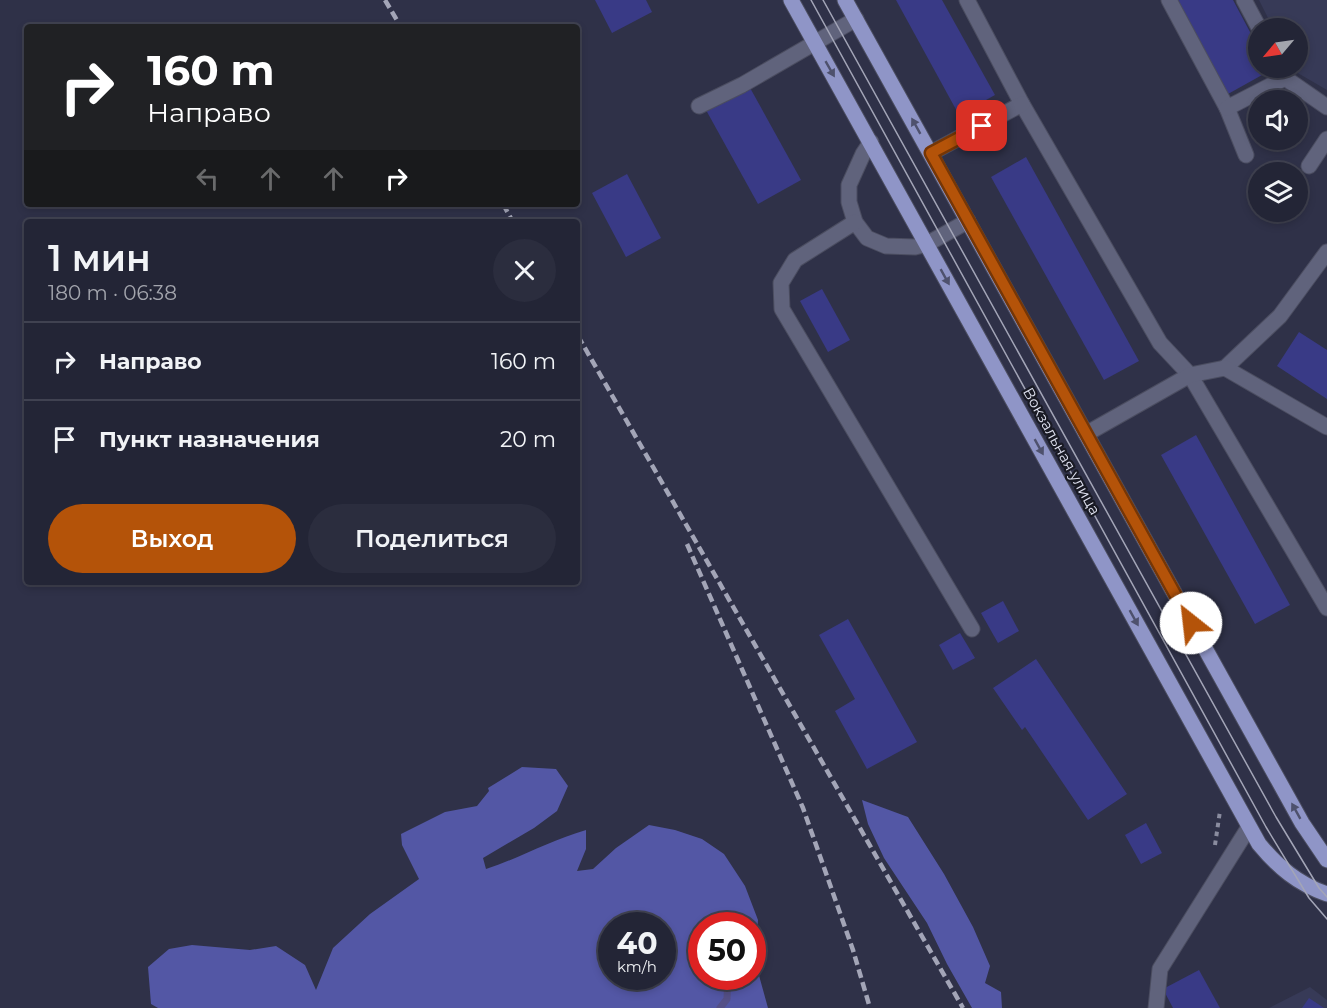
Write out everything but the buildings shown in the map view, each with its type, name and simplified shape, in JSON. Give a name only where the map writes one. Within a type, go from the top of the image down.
[{"type":"main road","name":"Вокзальная улица","points":[[791,0],[1259,844],[1289,875],[1327,894]]},
{"type":"main road","name":"Вокзальная улица","points":[[845,0],[1297,813],[1327,860]]},
{"type":"street","points":[[967,0],[1022,104],[1160,343],[1190,375],[1327,608]]},
{"type":"street","points":[[1169,0],[1227,108],[1246,155]]},
{"type":"street","points":[[1244,0],[1254,18]]},
{"type":"street","points":[[699,106],[742,85],[856,19]]},
{"type":"street","points":[[1227,108],[1274,78]]},
{"type":"street","points":[[1289,78],[1327,107]]},
{"type":"street","points":[[931,153],[1022,104]]},
{"type":"street","points":[[1309,166],[1327,140]]},
{"type":"street","points":[[871,142],[849,185],[849,202],[855,222],[867,238],[886,246],[915,247],[927,244],[968,221]]},
{"type":"street","points":[[855,222],[795,260],[781,283],[782,309],[972,630]]},
{"type":"street","points":[[1086,434],[1190,375],[1225,368],[1280,316],[1327,252]]},
{"type":"street","points":[[1225,368],[1327,427]]},
{"type":"street","points":[[1156,1008],[1160,969],[1249,827]]},
{"type":"shaded area","points":[[1259,0],[1327,0],[1327,90],[1306,78],[1308,18],[1268,18]]},
{"type":"shaded area","points":[[522,767],[556,769],[568,786],[557,811],[534,828],[483,858],[486,869],[586,830],[586,849],[577,871],[593,869],[616,848],[649,825],[675,830],[702,839],[724,854],[745,886],[755,912],[688,912],[688,990],[763,990],[768,1008],[158,1008],[151,1004],[148,967],[169,949],[192,945],[250,950],[276,946],[305,965],[316,990],[333,948],[370,914],[419,879],[402,845],[401,834],[445,812],[477,806],[489,791],[488,788]]},
{"type":"shaded area","points":[[862,800],[908,817],[944,874],[973,927],[990,966],[985,983],[1001,992],[1002,1008],[972,1008],[927,923],[884,858],[868,824]]},
{"type":"shaded area","points":[[1310,987],[1327,1000],[1327,1008],[1269,1008]]},
{"type":"waterway","points":[[720,1008],[727,999],[727,990]]},
{"type":"tram line","points":[[811,0],[1266,827],[1309,898],[1327,919]]},
{"type":"tram line","points":[[823,0],[1276,817],[1319,888],[1327,897]]},
{"type":"railway","points":[[385,0],[399,24]]},
{"type":"railway","points":[[505,207],[511,219]]},
{"type":"railway","points":[[580,339],[963,1008]]},
{"type":"railway","points":[[687,544],[803,808],[853,950],[870,1008]]},
{"type":"route","points":[[982,126],[931,153],[1191,623]]}]
